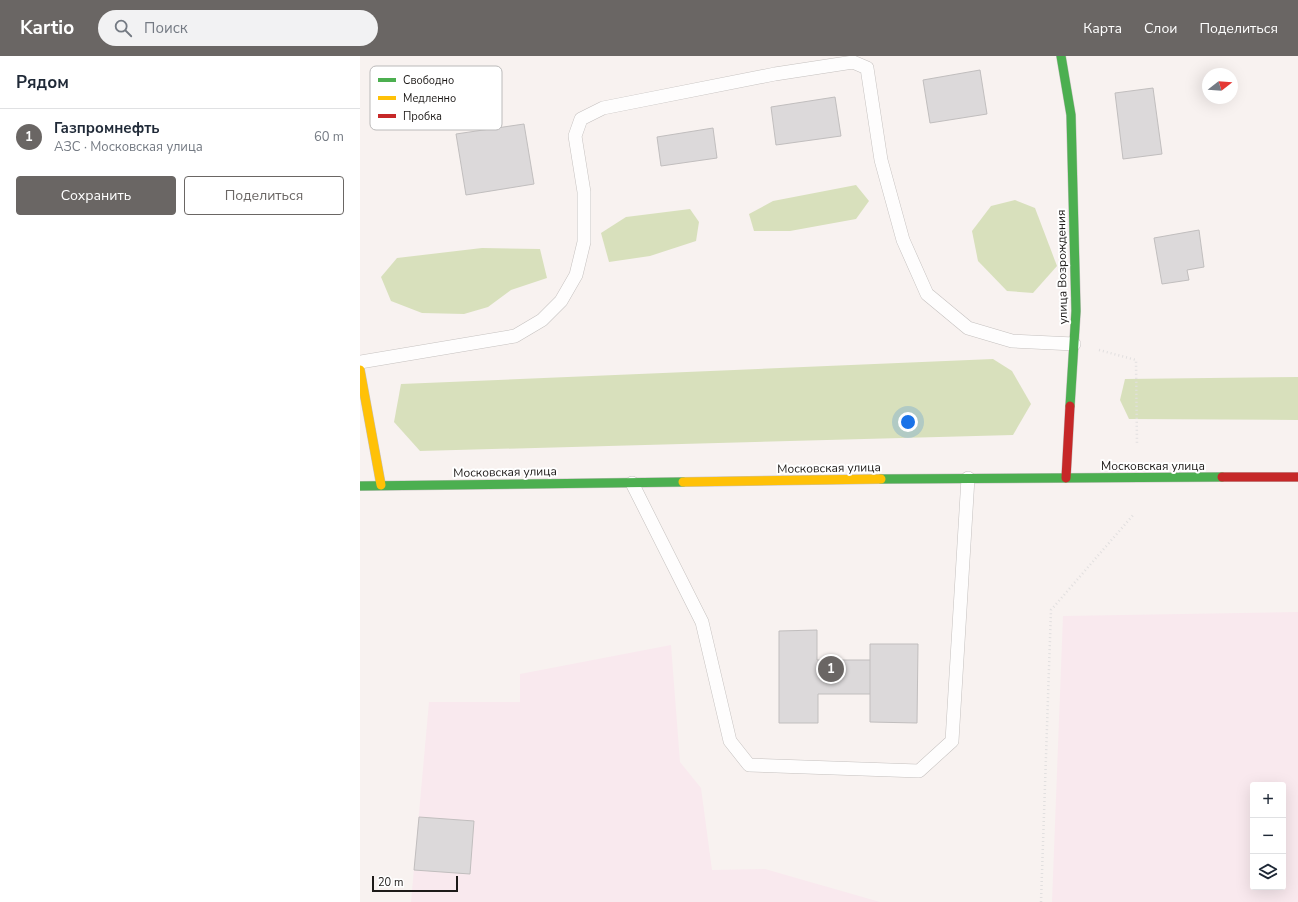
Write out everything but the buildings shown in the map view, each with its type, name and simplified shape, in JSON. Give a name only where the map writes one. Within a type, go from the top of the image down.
[{"type":"main road","name":"улица Возрождения","points":[[1061,56],[1071,115],[1076,311],[1066,478]]},
{"type":"main road","points":[[360,370],[381,485]]},
{"type":"main road","name":"Московская улица","points":[[360,486],[968,478],[1298,477]]},
{"type":"lane","points":[[360,362],[515,336],[542,320],[561,301],[576,275],[584,242],[584,192],[576,136],[581,119],[602,108],[775,74],[853,62],[867,68],[881,160],[903,240],[928,294],[968,328],[1012,341],[1074,344]]},
{"type":"lane","points":[[632,483],[702,622],[730,742],[749,765],[919,771],[952,741],[968,478]]},
{"type":"path","points":[[1074,344],[1136,360],[1137,444]]},
{"type":"path","points":[[1041,902],[1051,610],[1134,514]]},
{"type":"shaded area","points":[[1298,612],[1298,902],[1052,902],[1063,616]]},
{"type":"shaded area","points":[[671,645],[680,762],[701,788],[712,870],[765,869],[880,902],[411,902],[429,702],[520,702],[520,674]]},
{"type":"green space","points":[[856,185],[869,201],[856,219],[790,231],[754,231],[749,214],[773,201]]},
{"type":"green space","points":[[1015,200],[1035,208],[1057,266],[1033,293],[1007,291],[978,261],[972,231],[991,206]]},
{"type":"green space","points":[[690,209],[699,222],[696,241],[650,256],[609,262],[601,233],[626,217]]},
{"type":"green space","points":[[482,248],[540,249],[547,278],[511,290],[488,307],[464,314],[422,313],[391,301],[381,277],[397,258]]},
{"type":"green space","points":[[993,359],[1012,371],[1031,404],[1013,435],[420,451],[394,422],[401,384]]},
{"type":"green space","points":[[1298,377],[1298,420],[1129,419],[1120,400],[1125,379]]},
{"type":"traffic: fast","points":[[1061,56],[1071,115],[1076,311],[1070,406]]},
{"type":"traffic: fast","points":[[881,479],[1222,477]]},
{"type":"traffic: fast","points":[[360,486],[683,482]]},
{"type":"traffic: slow","points":[[360,370],[381,485]]},
{"type":"traffic: slow","points":[[683,482],[881,479]]},
{"type":"traffic: jam","points":[[1066,478],[1070,406]]},
{"type":"traffic: jam","points":[[1222,477],[1298,477]]},
{"type":"place","name":"Газпромнефть","points":[[831,669]]}]
